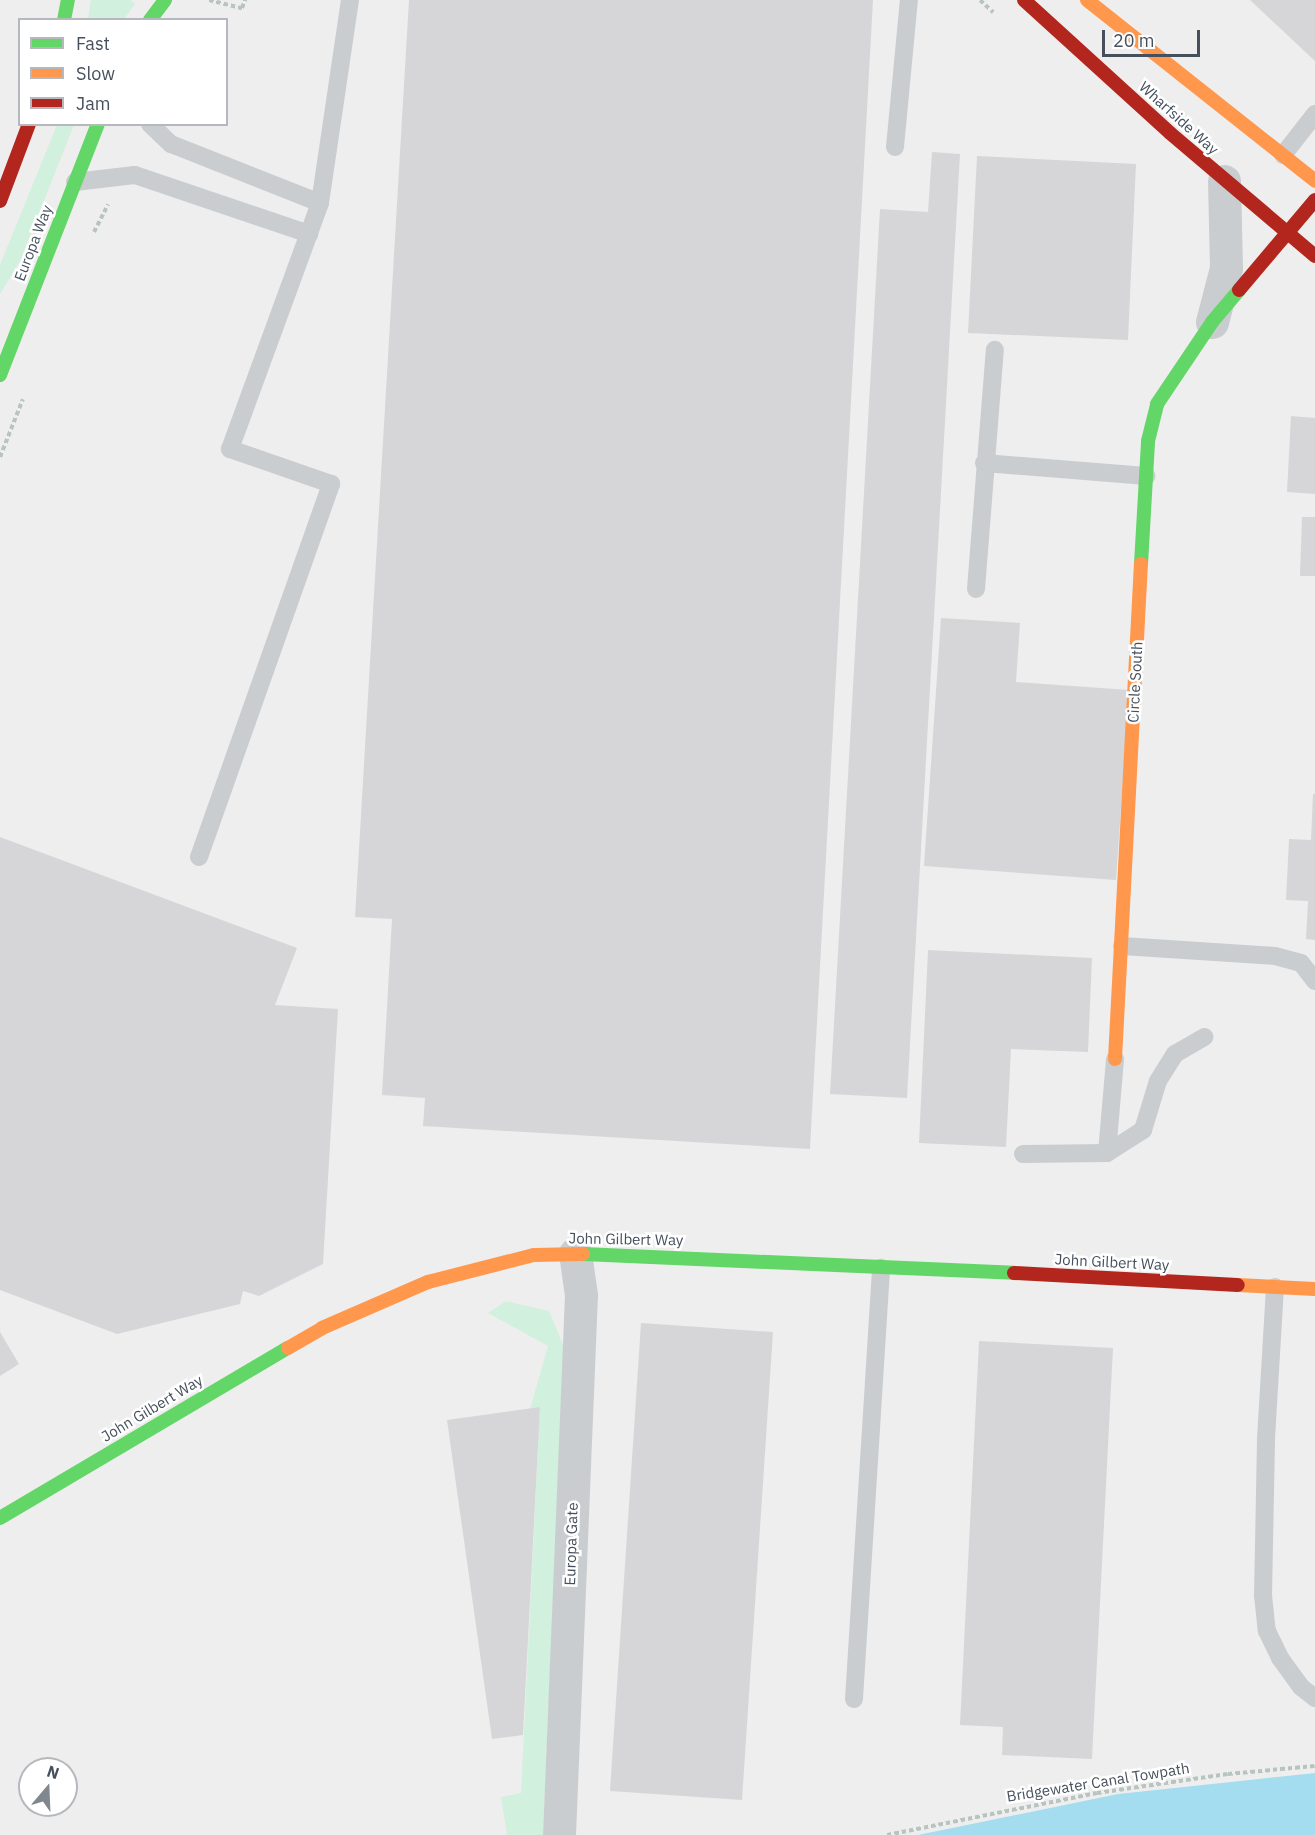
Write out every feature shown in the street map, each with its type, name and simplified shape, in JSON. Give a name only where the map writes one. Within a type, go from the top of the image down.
[{"type":"main road","points":[[64,18],[68,0]]},
{"type":"main road","points":[[152,18],[165,0]]},
{"type":"main road","name":"Wharfside Way","points":[[1024,0],[1224,181],[1315,256]]},
{"type":"main road","points":[[1087,0],[1315,181]]},
{"type":"main road","points":[[0,201],[28,126]]},
{"type":"main road","name":"Europa Way","points":[[0,375],[97,126]]},
{"type":"main road","name":"Circle South","points":[[1115,1059],[1146,476],[1157,404],[1212,322],[1315,201]]},
{"type":"main road","name":"John Gilbert Way","points":[[1,1515],[271,1357],[374,1304],[480,1266],[534,1255],[575,1253],[1315,1289]]},
{"type":"street","name":"Circle South","points":[[1212,322],[1226,268],[1224,181]]},
{"type":"street","name":"Europa Gate","points":[[559,1835],[581,1295],[575,1253]]},
{"type":"lane","points":[[199,857],[331,483],[230,448],[320,203],[350,0]]},
{"type":"lane","points":[[895,147],[909,0]]},
{"type":"lane","points":[[1283,155],[1315,114]]},
{"type":"lane","points":[[152,126],[171,144],[320,203]]},
{"type":"lane","points":[[75,182],[135,175],[309,234]]},
{"type":"lane","points":[[976,590],[984,463],[995,350]]},
{"type":"lane","points":[[984,463],[1146,476]]},
{"type":"lane","points":[[1122,945],[1275,956],[1301,963],[1315,981]]},
{"type":"lane","points":[[1023,1154],[1107,1153],[1143,1130],[1158,1081],[1175,1053],[1204,1037]]},
{"type":"lane","points":[[1107,1153],[1115,1059]]},
{"type":"lane","points":[[854,1699],[881,1268]]},
{"type":"lane","points":[[1275,1287],[1263,1595],[1267,1631],[1280,1658],[1301,1687],[1315,1698]]},
{"type":"path","points":[[209,0],[242,8],[245,0]]},
{"type":"path","name":"Bridgewater Canal Towpath","points":[[887,1835],[1097,1793],[1228,1774],[1315,1766]]},
{"type":"green space","points":[[91,0],[130,0],[135,4],[125,18],[88,18]]},
{"type":"green space","points":[[57,126],[74,126],[20,261],[0,294],[0,265]]},
{"type":"green space","points":[[506,1301],[549,1311],[564,1347],[543,1835],[507,1835],[501,1797],[521,1793],[540,1408],[530,1409],[548,1346],[488,1313]]},
{"type":"water","points":[[1315,1773],[1315,1835],[918,1835],[1118,1794]]},
{"type":"building","points":[[409,0],[873,0],[810,1149],[423,1126],[425,1098],[382,1095],[392,919],[355,917]]},
{"type":"building","points":[[1250,0],[1315,0],[1315,61]]},
{"type":"building","points":[[932,152],[960,154],[907,1098],[830,1094],[880,209],[928,212]]},
{"type":"building","points":[[977,156],[1136,164],[1128,340],[968,333]]},
{"type":"building","points":[[1291,416],[1315,418],[1315,494],[1287,492]]},
{"type":"building","points":[[1302,517],[1315,517],[1315,576],[1300,576]]},
{"type":"building","points":[[941,618],[1020,623],[1016,682],[1129,690],[1116,880],[924,866]]},
{"type":"building","points":[[1313,794],[1315,794],[1315,940],[1306,939],[1308,901],[1286,900],[1289,839],[1311,840]]},
{"type":"building","points":[[0,837],[297,948],[275,1005],[338,1009],[323,1264],[259,1296],[243,1291],[240,1304],[117,1334],[0,1290]]},
{"type":"building","points":[[928,950],[1092,958],[1088,1052],[1011,1049],[1006,1147],[919,1143]]},
{"type":"building","points":[[641,1323],[773,1332],[742,1800],[610,1791]]},
{"type":"building","points":[[0,1332],[19,1364],[0,1376]]},
{"type":"building","points":[[979,1341],[1113,1348],[1092,1759],[1002,1755],[1003,1727],[960,1725]]},
{"type":"building","points":[[540,1407],[523,1735],[492,1739],[447,1420]]},
{"type":"traffic: fast","points":[[64,18],[68,0]]},
{"type":"traffic: fast","points":[[152,18],[165,0]]},
{"type":"traffic: fast","points":[[0,375],[97,126]]},
{"type":"traffic: fast","points":[[1141,564],[1148,441],[1157,404],[1212,322],[1239,290]]},
{"type":"traffic: fast","points":[[583,1254],[1014,1273]]},
{"type":"traffic: fast","points":[[0,1518],[288,1348]]},
{"type":"traffic: slow","points":[[1087,0],[1315,181]]},
{"type":"traffic: slow","points":[[1115,1059],[1141,564]]},
{"type":"traffic: slow","points":[[288,1348],[322,1328],[428,1282],[534,1255],[583,1254]]},
{"type":"traffic: slow","points":[[1238,1285],[1315,1289]]},
{"type":"traffic: jam","points":[[1024,0],[1170,133],[1315,256]]},
{"type":"traffic: jam","points":[[0,201],[28,126]]},
{"type":"traffic: jam","points":[[1239,290],[1315,200]]},
{"type":"traffic: jam","points":[[1014,1273],[1238,1285]]}]
